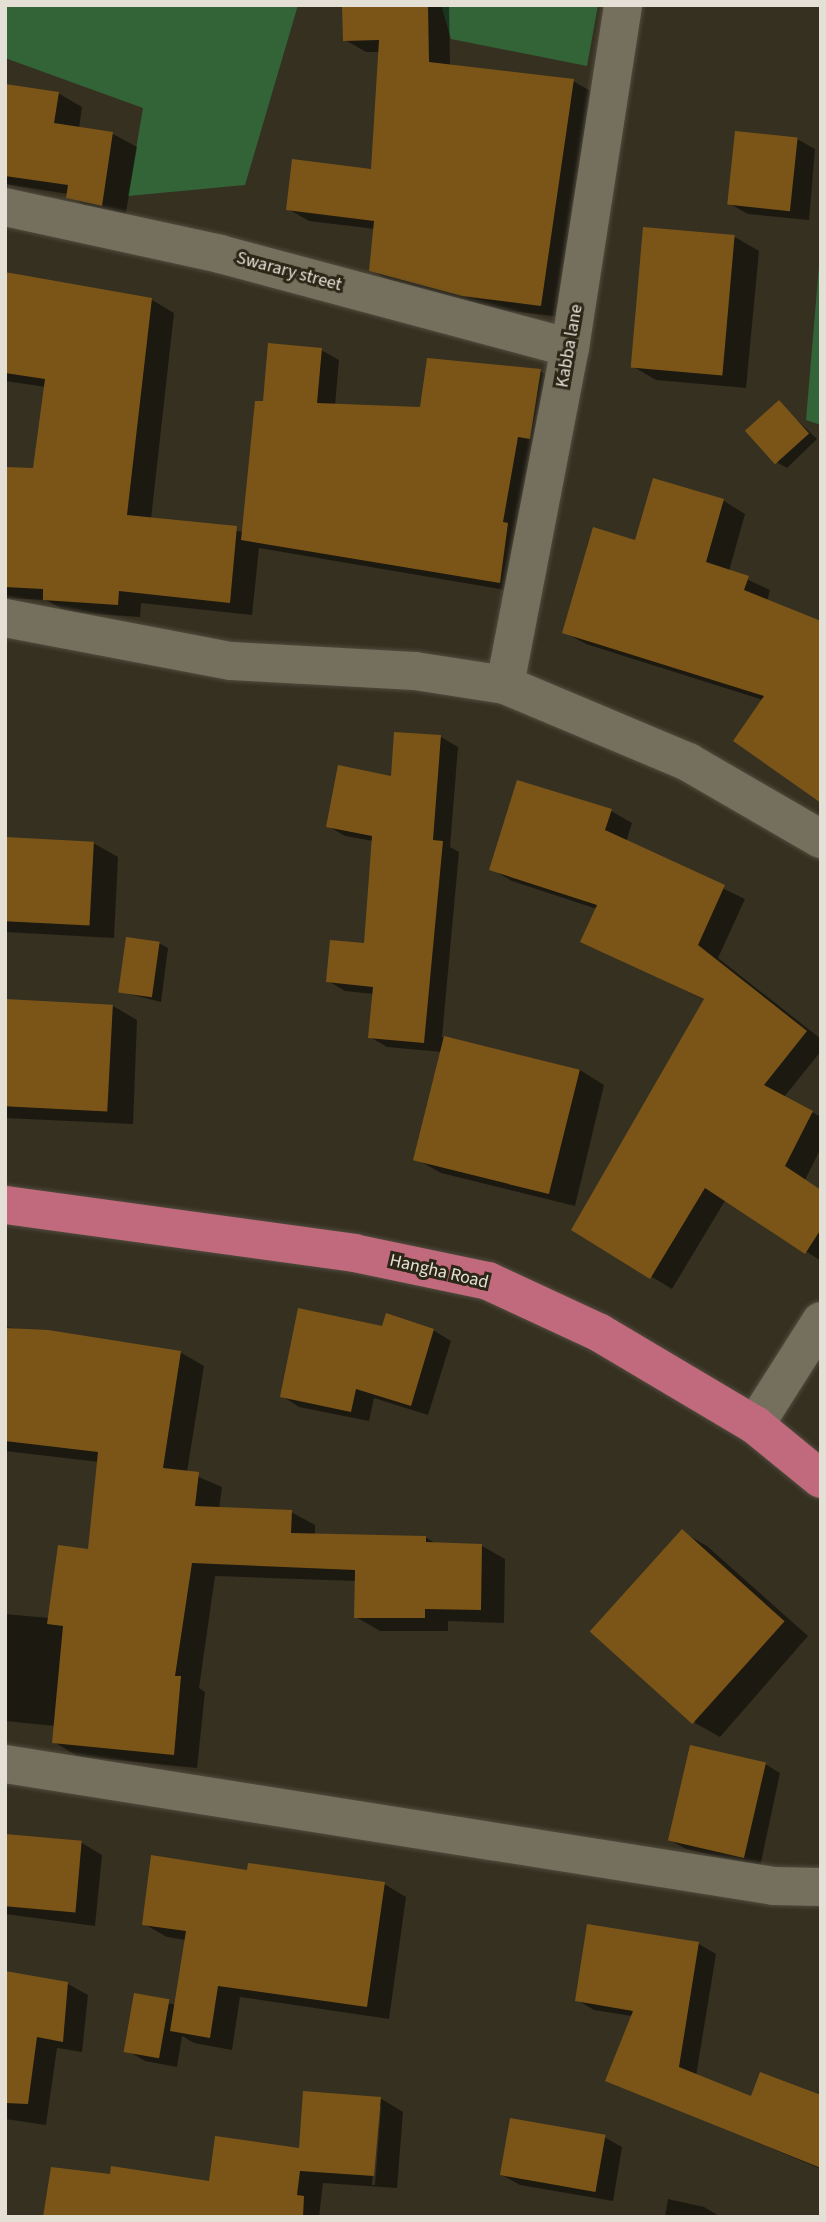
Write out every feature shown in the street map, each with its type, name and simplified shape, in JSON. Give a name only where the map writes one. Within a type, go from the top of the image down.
[{"type":"highway","name":"Hangha Road","points":[[5,1205],[355,1253],[488,1281],[600,1333],[755,1425],[821,1479]]},
{"type":"street","name":"Kabba lane","points":[[505,685],[570,348],[623,5]]},
{"type":"street","name":"Swarary street","points":[[5,208],[220,254],[570,348]]},
{"type":"street","points":[[5,618],[231,661],[415,671],[505,685],[559,704],[688,762],[821,839]]},
{"type":"street","points":[[755,1425],[821,1321]]},
{"type":"street","points":[[5,1764],[774,1886],[821,1887]]},
{"type":"green space","points":[[5,5],[298,5],[245,185],[128,196],[143,108],[5,58]]},
{"type":"green space","points":[[441,5],[598,5],[587,66],[451,39]]},
{"type":"green space","points":[[821,242],[821,425],[806,420]]},
{"type":"building","points":[[342,5],[428,5],[429,62],[574,79],[541,306],[462,296],[369,271],[374,221],[286,210],[292,159],[371,169],[379,40],[343,41]]},
{"type":"building","points":[[5,84],[59,92],[54,123],[113,132],[102,206],[66,198],[68,185],[5,176]]},
{"type":"building","points":[[735,131],[798,138],[790,211],[727,205]]},
{"type":"building","points":[[643,227],[735,235],[722,375],[631,367]]},
{"type":"building","points":[[5,272],[152,298],[127,515],[237,526],[230,603],[119,591],[118,605],[43,600],[43,589],[5,587],[5,467],[33,468],[45,379],[5,373]]},
{"type":"building","points":[[268,343],[322,348],[317,403],[420,407],[427,358],[541,369],[530,439],[518,437],[503,522],[508,523],[500,583],[241,540],[255,401],[263,401]]},
{"type":"building","points":[[779,400],[809,433],[775,464],[745,431]]},
{"type":"building","points":[[653,478],[724,499],[706,562],[749,576],[744,590],[821,621],[821,803],[733,741],[764,696],[562,633],[593,527],[635,540]]},
{"type":"building","points":[[394,732],[441,735],[433,840],[443,841],[424,1043],[368,1038],[373,987],[326,982],[330,940],[364,943],[372,836],[326,827],[338,765],[391,776]]},
{"type":"building","points":[[517,780],[612,809],[605,830],[725,885],[698,945],[807,1031],[764,1085],[813,1111],[785,1166],[821,1190],[821,1229],[805,1254],[705,1188],[650,1279],[571,1230],[704,999],[580,942],[597,905],[489,870]]},
{"type":"building","points":[[5,837],[94,842],[89,926],[5,921]]},
{"type":"building","points":[[126,937],[160,942],[152,997],[118,992]]},
{"type":"building","points":[[5,999],[113,1005],[107,1112],[5,1106]]},
{"type":"building","points":[[444,1036],[580,1070],[549,1194],[413,1160]]},
{"type":"building","points":[[298,1308],[382,1326],[386,1313],[434,1329],[411,1406],[356,1389],[351,1412],[280,1397]]},
{"type":"building","points":[[5,1328],[48,1330],[181,1351],[163,1468],[199,1472],[195,1506],[292,1510],[291,1533],[426,1536],[426,1542],[482,1544],[481,1610],[425,1609],[425,1618],[354,1618],[355,1570],[192,1563],[175,1676],[181,1676],[174,1755],[52,1743],[63,1626],[47,1624],[58,1545],[88,1549],[98,1452],[5,1441]]},
{"type":"building","points":[[682,1529],[785,1621],[692,1724],[590,1632]]},
{"type":"building","points":[[690,1745],[766,1763],[744,1858],[668,1840]]},
{"type":"building","points":[[5,1834],[82,1841],[75,1912],[5,1906]]},
{"type":"building","points":[[151,1855],[247,1870],[248,1863],[385,1882],[367,2007],[218,1986],[210,2038],[170,2031],[186,1931],[142,1925]]},
{"type":"building","points":[[587,1924],[699,1942],[679,2067],[751,2096],[760,2072],[821,2095],[821,2168],[605,2081],[633,2011],[575,2001]]},
{"type":"building","points":[[5,1971],[68,1982],[63,2042],[37,2037],[28,2104],[5,2103]]},
{"type":"building","points":[[134,1993],[169,1999],[159,2058],[124,2052]]},
{"type":"building","points":[[303,2091],[381,2097],[374,2176],[300,2171],[297,2195],[304,2196],[303,2217],[43,2217],[51,2167],[110,2174],[111,2166],[209,2181],[215,2136],[299,2148]]},
{"type":"building","points":[[510,2118],[606,2135],[595,2192],[500,2175]]}]
